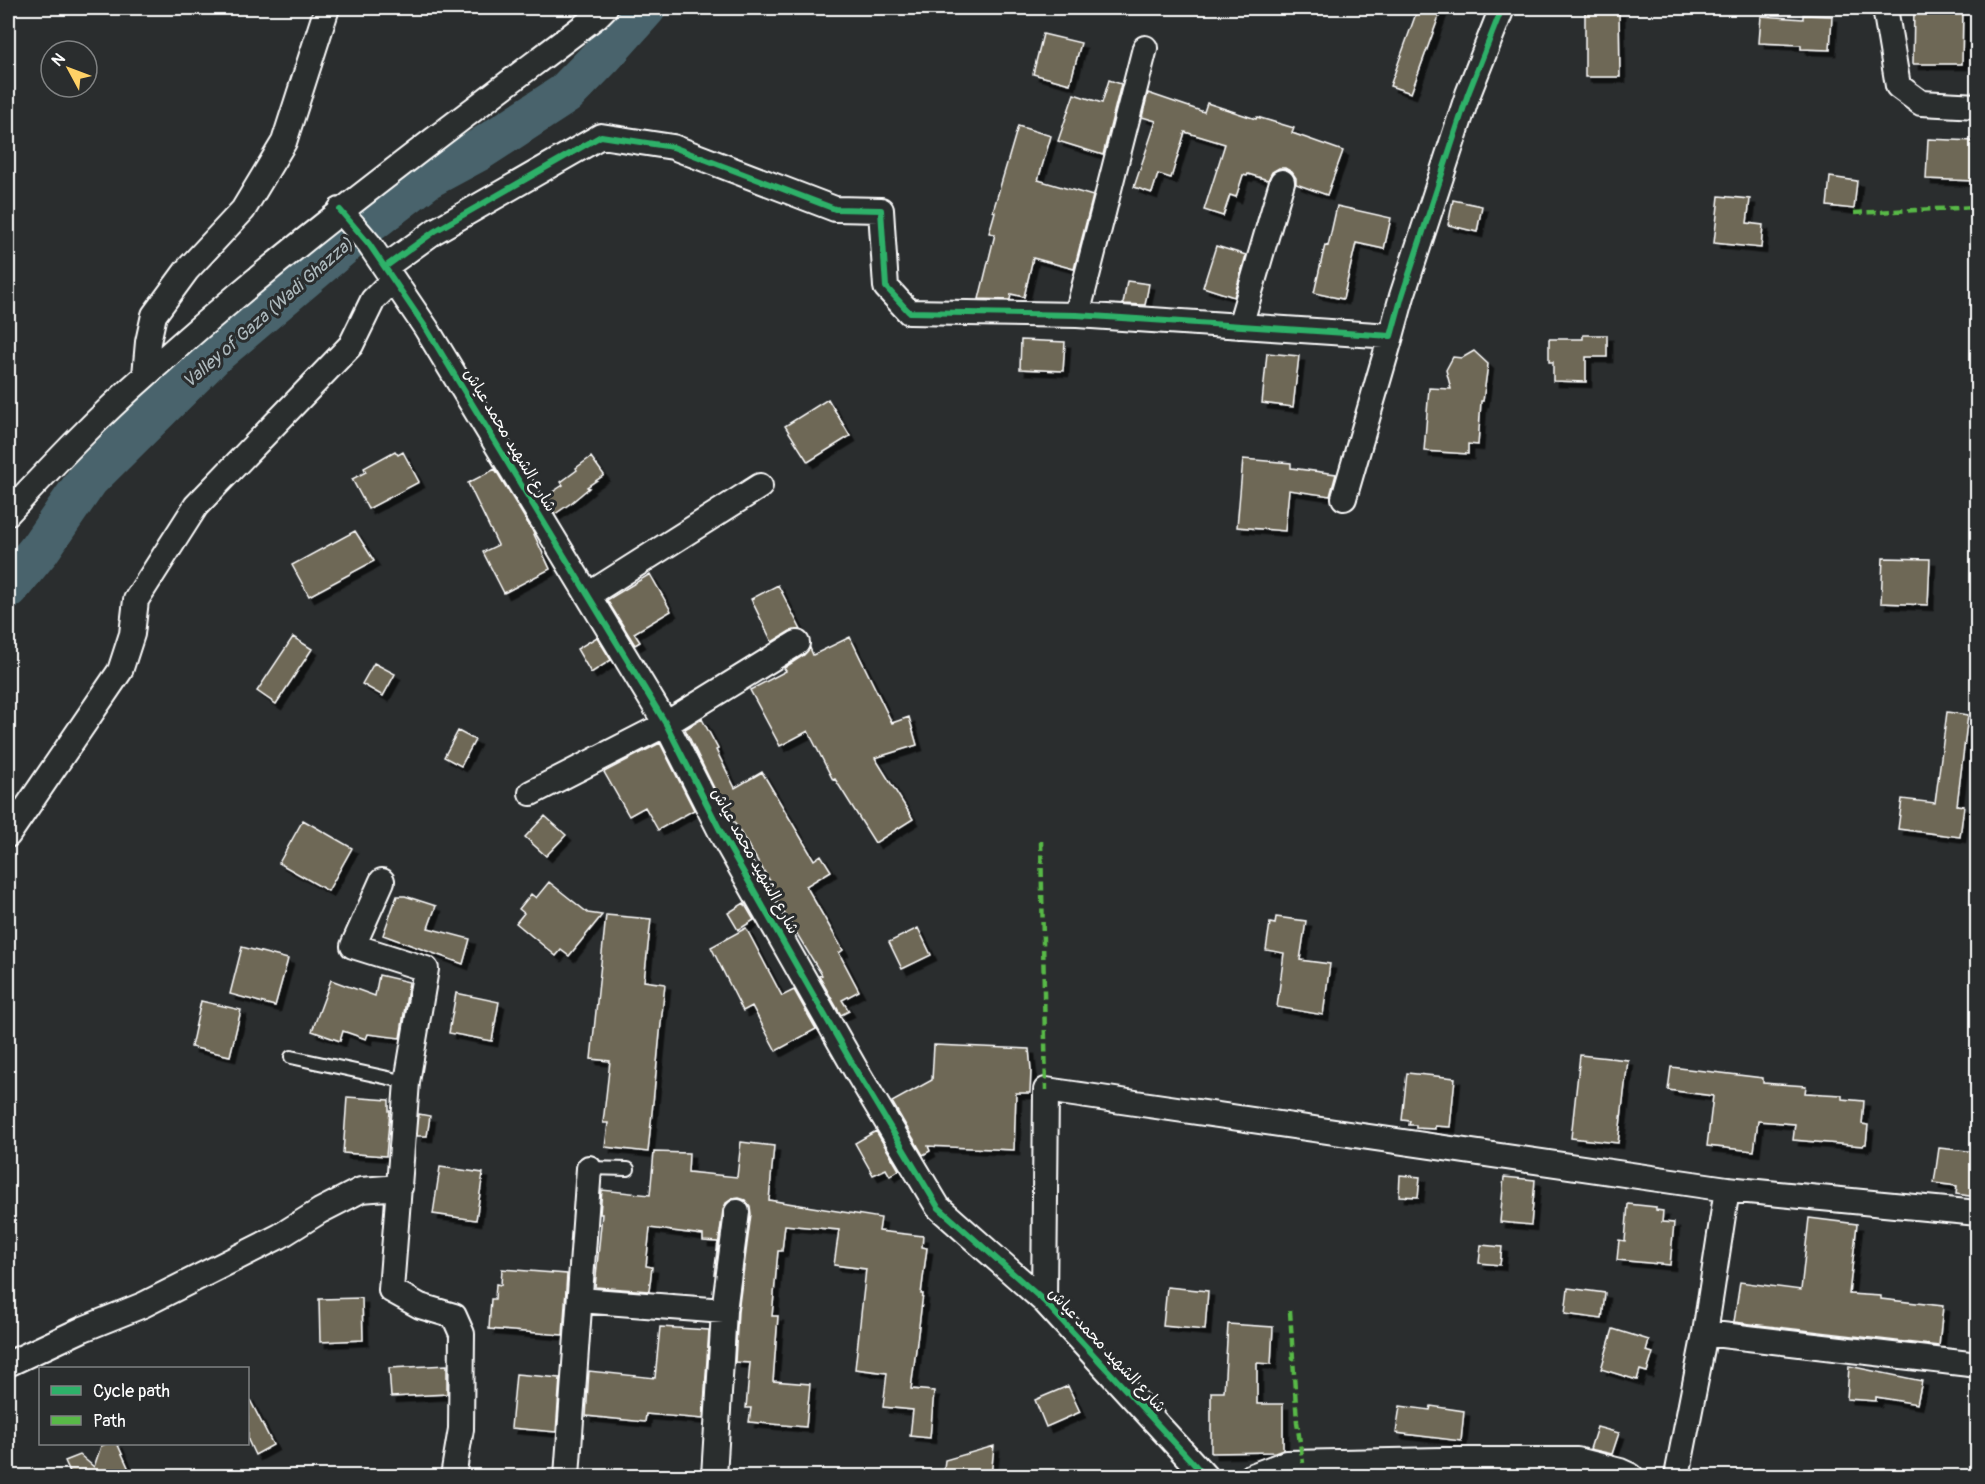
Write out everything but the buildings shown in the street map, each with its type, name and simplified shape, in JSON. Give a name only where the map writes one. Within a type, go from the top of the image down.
[{"type":"street","points":[[146,375],[148,342],[154,315],[187,270],[243,210],[284,142],[327,8]]},
{"type":"street","points":[[8,513],[63,454],[146,375],[605,8]]},
{"type":"street","points":[[1344,498],[1391,336],[1467,94],[1502,8]]},
{"type":"street","points":[[1885,8],[1898,86],[1921,103],[1977,106]]},
{"type":"street","points":[[1077,315],[1145,48]]},
{"type":"street","points":[[8,835],[120,671],[132,634],[136,600],[196,506],[351,345],[388,274],[435,231],[601,136],[673,147],[835,208],[881,210],[886,287],[909,312],[1077,315],[1391,336]]},
{"type":"street","points":[[1240,326],[1282,182]]},
{"type":"street","name":"شارع الشهيد محمد عياش","points":[[345,216],[369,244],[426,328],[666,724],[724,838],[857,1072],[938,1207],[1044,1301],[1205,1476]]},
{"type":"street","points":[[588,595],[760,486]]},
{"type":"street","points":[[531,793],[666,724],[797,643]]},
{"type":"street","points":[[382,881],[353,946],[426,969],[407,1082],[391,1290],[420,1306],[454,1316],[462,1334],[461,1429],[453,1476]]},
{"type":"street","points":[[1044,1301],[1046,1090],[1726,1189],[1977,1213]]},
{"type":"street","points":[[567,1476],[589,1168]]},
{"type":"street","points":[[8,1364],[83,1329],[143,1305],[280,1236],[320,1211],[362,1190],[400,1186]]},
{"type":"street","points":[[1677,1476],[1705,1333],[1726,1189]]},
{"type":"street","points":[[714,1476],[724,1311],[737,1212]]},
{"type":"street","points":[[580,1299],[724,1311]]},
{"type":"street","points":[[1705,1333],[1977,1365]]},
{"type":"street","points":[[1252,1476],[1286,1464],[1443,1460],[1578,1460],[1631,1476]]},
{"type":"lane","points":[[291,1056],[407,1082]]},
{"type":"lane","points":[[589,1168],[628,1169]]},
{"type":"waterway","name":"Valley of Gaza (Wadi Ghazza)","points":[[8,588],[39,550],[88,479],[213,355],[371,221],[427,178],[479,150],[565,94],[645,8]]},
{"type":"marked path","points":[[1854,213],[1978,207]]},
{"type":"marked path","points":[[1041,841],[1046,1090]]},
{"type":"marked path","points":[[1290,1311],[1297,1422],[1303,1463]]},
{"type":"cycle path","points":[[385,267],[435,231],[601,136],[673,147],[835,209],[881,210],[886,287],[909,312],[1077,315],[1391,336],[1468,94],[1502,8]]},
{"type":"cycle path","points":[[340,210],[369,244],[426,328],[666,724],[724,838],[857,1072],[938,1207],[1044,1301],[1205,1476]]}]
